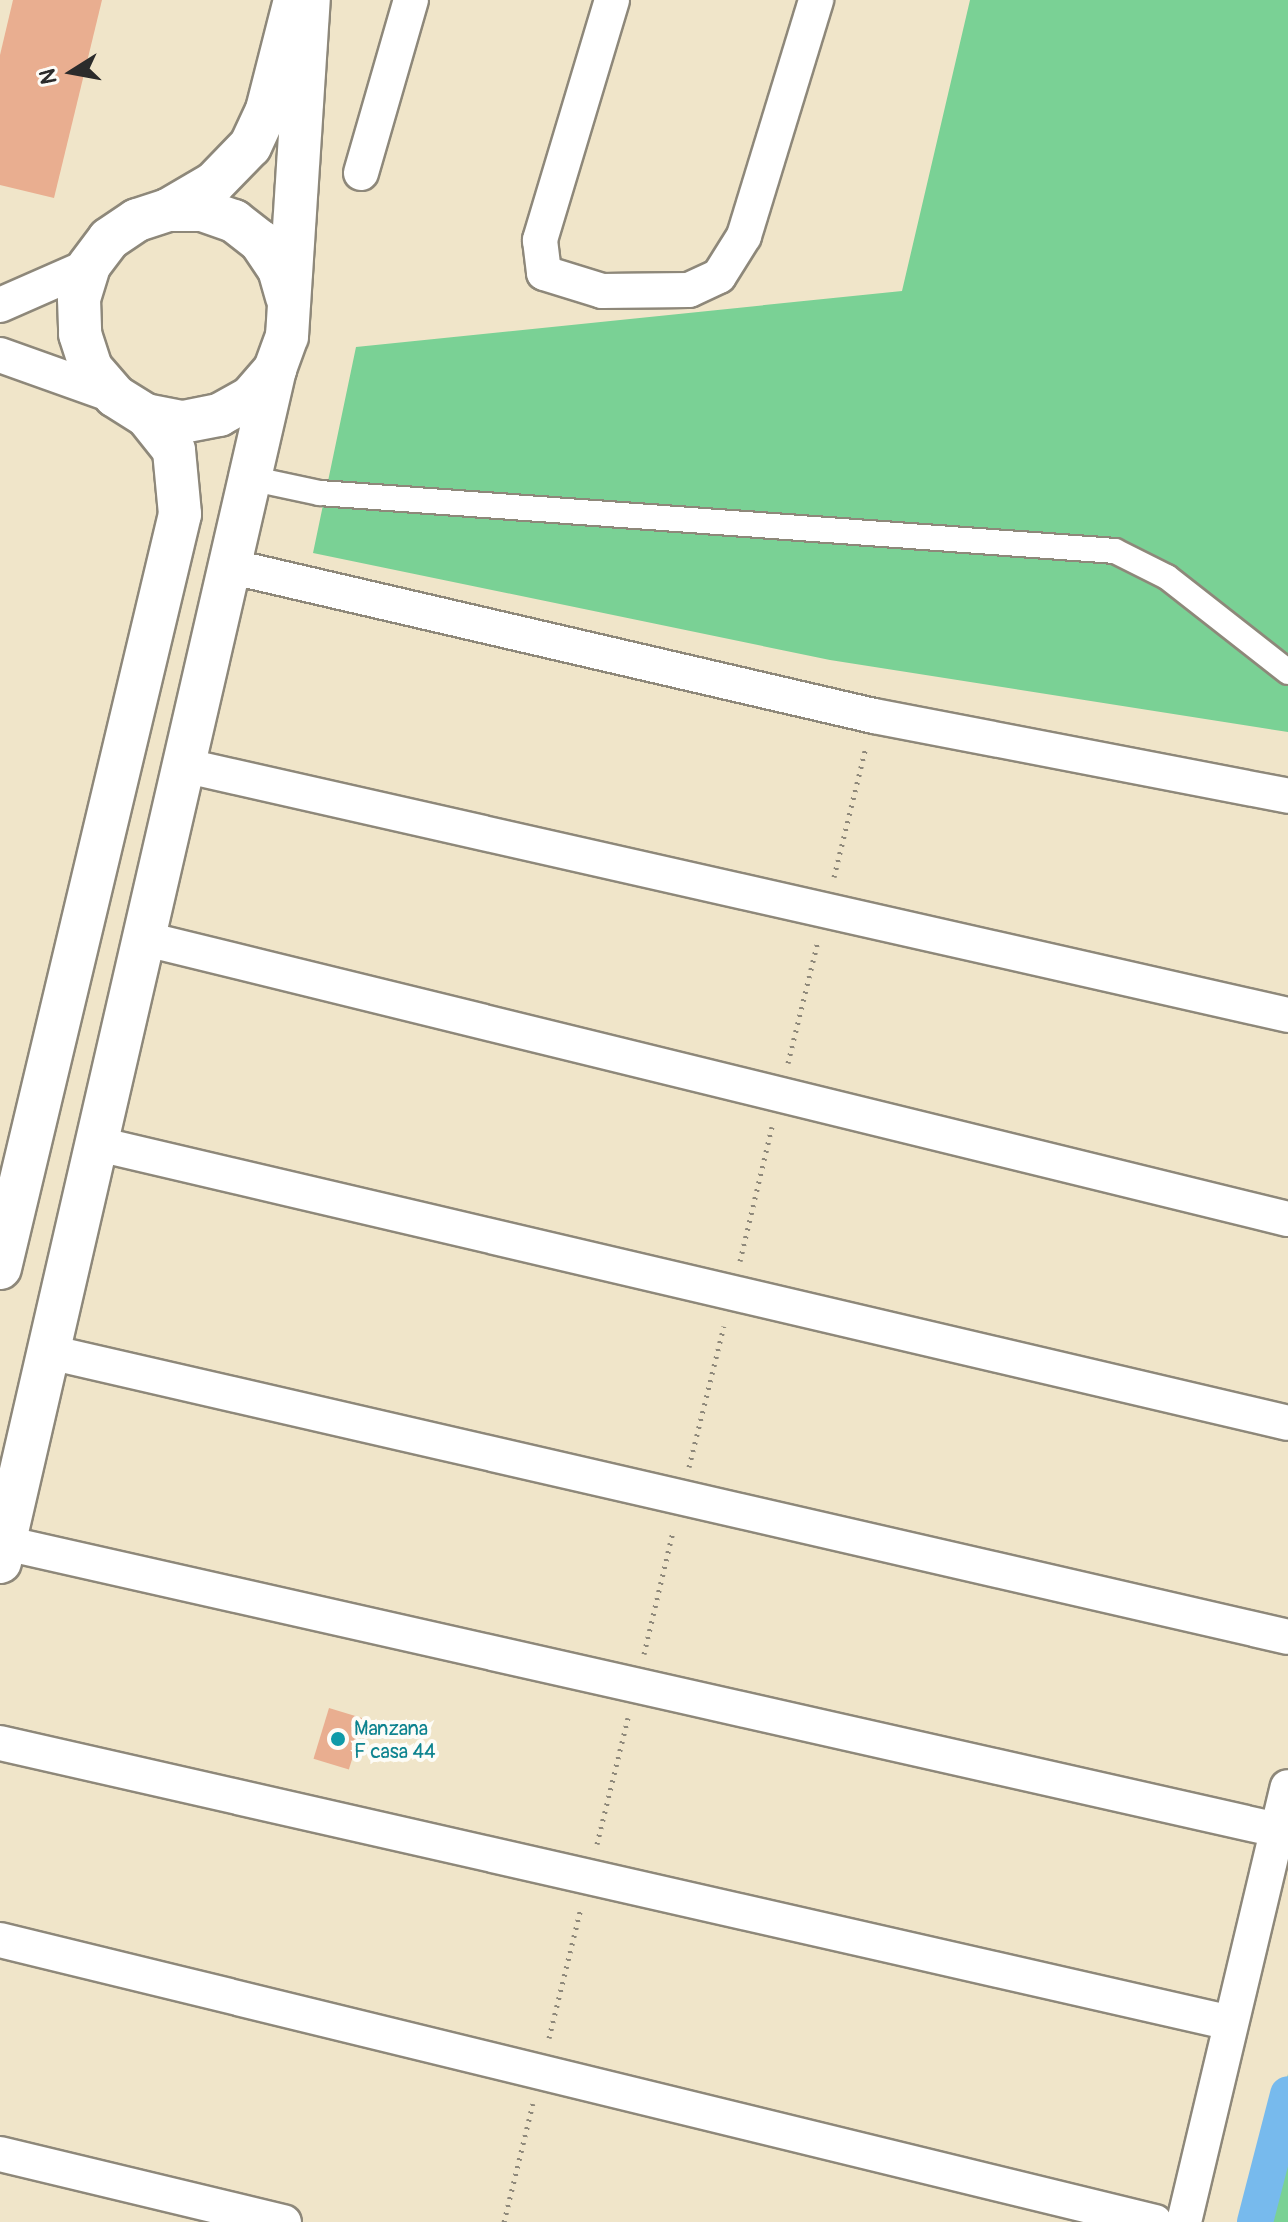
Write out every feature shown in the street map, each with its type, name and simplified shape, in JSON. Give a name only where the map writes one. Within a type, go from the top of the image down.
[{"type":"street","points":[[0,1268],[180,514],[174,450],[91,368],[80,334],[79,299],[89,266],[109,239],[137,220],[168,210],[214,183],[250,146],[267,110],[295,0]]},
{"type":"street","points":[[309,0],[287,336],[275,369],[254,479],[2,1553],[1278,1830]]},
{"type":"street","points":[[361,173],[411,0]]},
{"type":"street","points":[[612,0],[540,240],[544,273],[602,291],[689,290],[719,276],[744,236],[816,0]]},
{"type":"street","points":[[168,210],[202,210],[234,221],[260,241],[279,269],[288,302]]},
{"type":"street","points":[[0,305],[89,266]]},
{"type":"street","points":[[0,355],[130,406],[183,422],[219,415],[251,397],[275,369]]},
{"type":"street","points":[[254,479],[320,493],[1115,551],[1167,577],[1288,672]]},
{"type":"street","points":[[233,567],[874,716],[1288,796]]},
{"type":"street","points":[[187,766],[1288,1015]]},
{"type":"street","points":[[146,939],[1288,1219]]},
{"type":"street","points":[[98,1144],[1288,1423]]},
{"type":"street","points":[[49,1352],[1288,1637]]},
{"type":"street","points":[[0,1743],[1231,2023]]},
{"type":"street","points":[[1184,2222],[1288,1787]]},
{"type":"street","points":[[0,1940],[1155,2222]]},
{"type":"street","points":[[0,2154],[284,2222]]},
{"type":"green space","points":[[970,0],[1288,0],[1288,732],[830,660],[313,553],[356,347],[902,291]]},
{"type":"green space","points":[[1288,2074],[1288,2222],[1255,2222]]},
{"type":"building","points":[[13,0],[102,0],[54,198],[0,185],[0,55]]},
{"type":"building","name":"Manzana F casa 44","points":[[329,1708],[364,1719],[349,1770],[314,1759]]},
{"type":"waterway","points":[[1255,2222],[1288,2094]]},
{"type":"place","name":"Manzana F casa 44","points":[[338,1739]]}]
